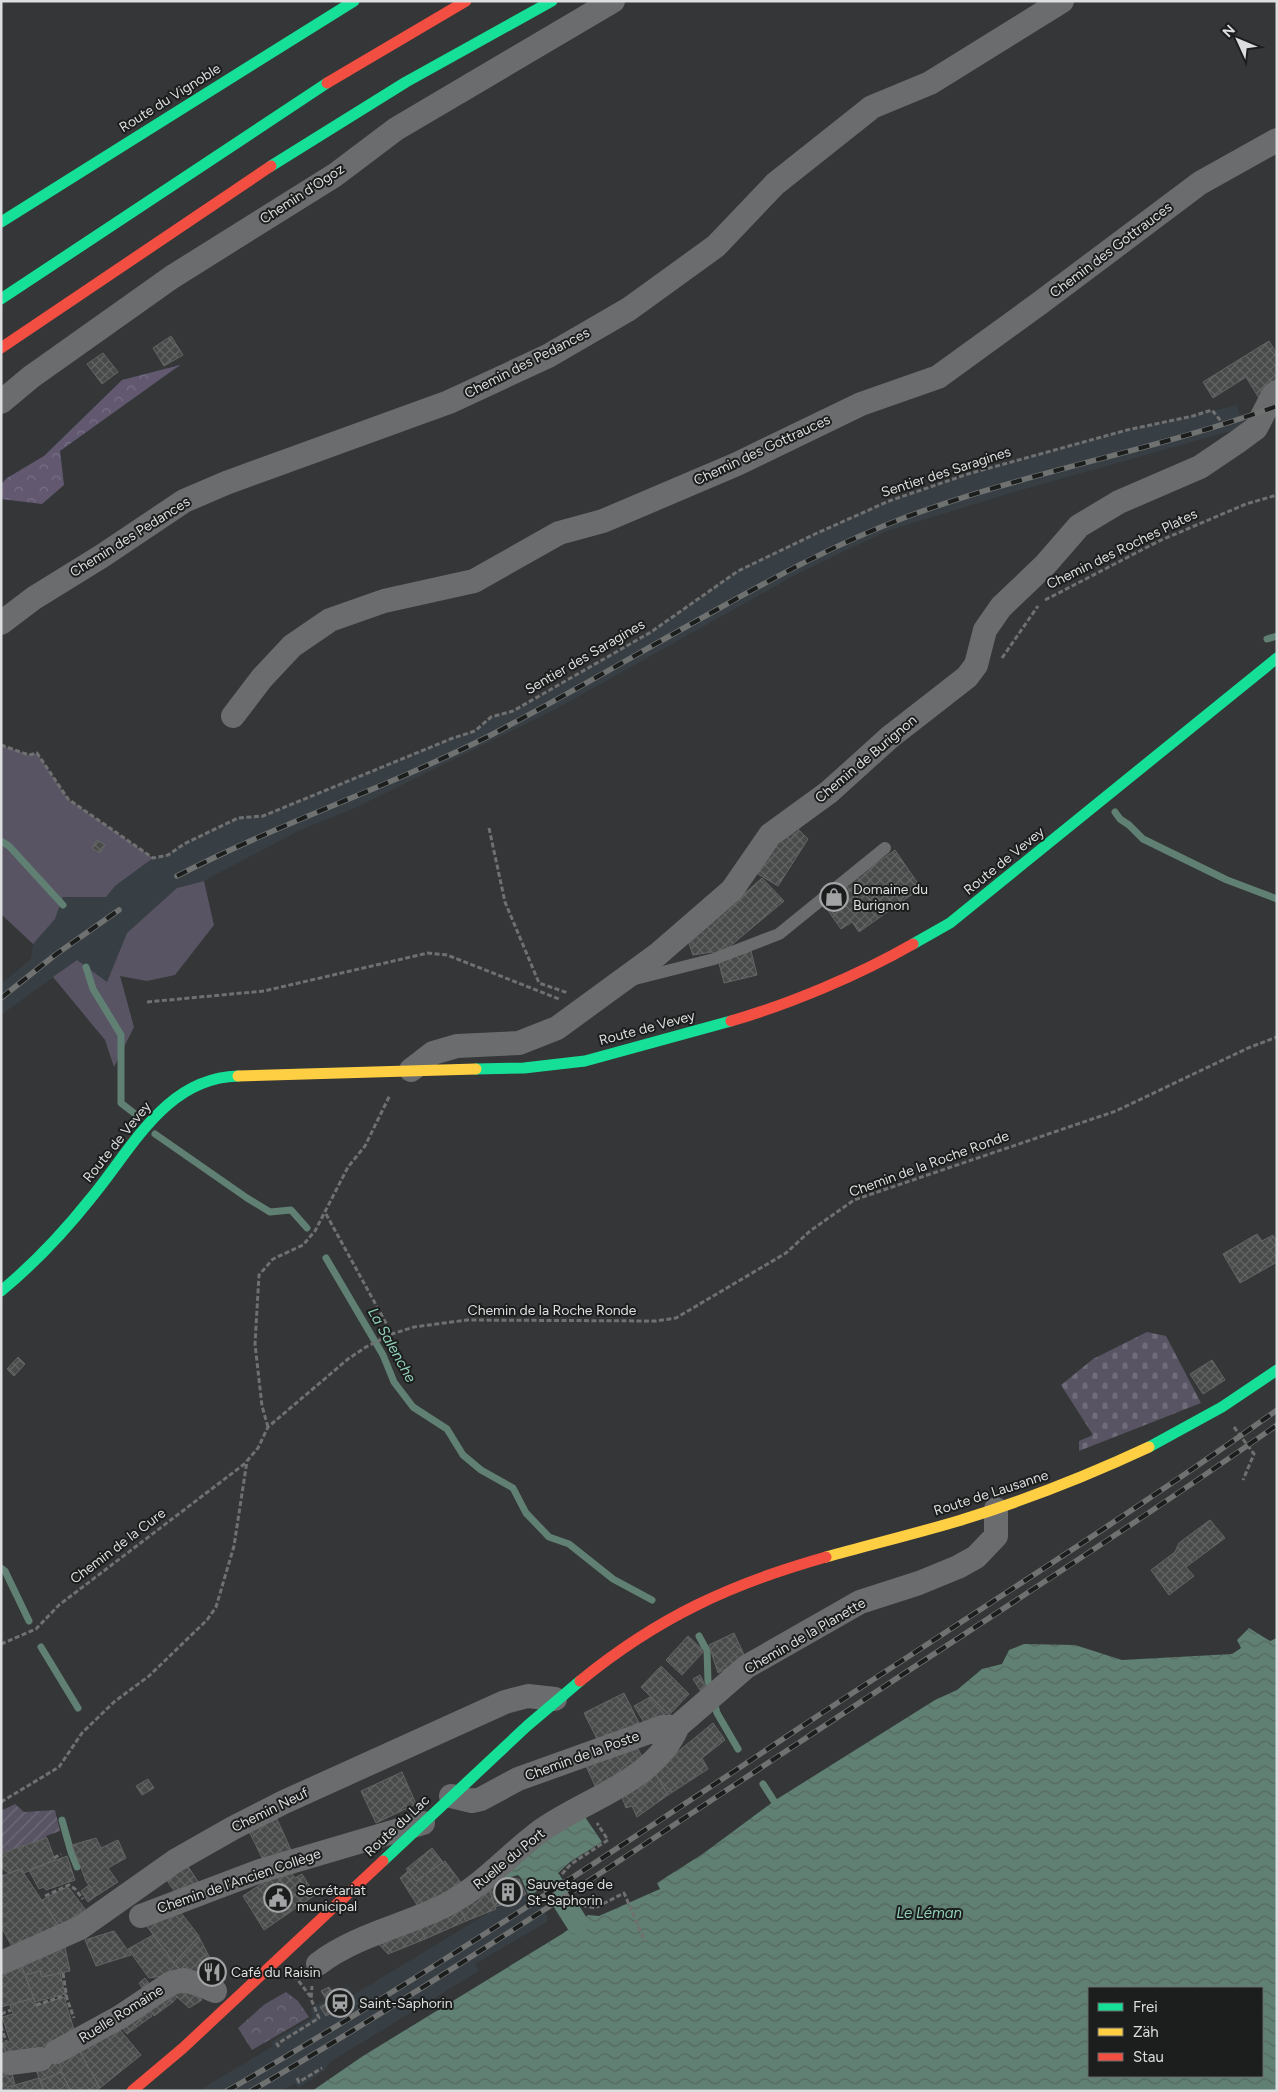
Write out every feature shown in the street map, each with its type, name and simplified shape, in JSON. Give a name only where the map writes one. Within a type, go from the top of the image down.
[{"type":"main road","name":"Route du Vignoble","points":[[1,222],[354,1]]},
{"type":"main road","points":[[1,299],[301,99],[466,1]]},
{"type":"main road","points":[[1,348],[265,170],[387,93],[552,1]]},
{"type":"main road","name":"Route de Vevey","points":[[1,1291],[43,1254],[109,1176],[130,1145],[150,1121],[182,1093],[206,1082],[232,1076],[524,1068],[585,1061],[775,1007],[887,959],[950,923],[1277,658]]},
{"type":"main road","name":"Route de Lausanne","points":[[698,1603],[739,1585],[777,1572],[996,1509],[1060,1486],[1142,1449],[1221,1408],[1277,1370]]},
{"type":"main road","name":"Route du Lac","points":[[132,2091],[183,2048],[555,1699],[625,1645],[698,1603]]},
{"type":"street","name":"Chemin d'Ogoz","points":[[1,402],[31,377],[172,277],[334,175],[396,129],[613,1]]},
{"type":"street","name":"Chemin des Pedances","points":[[1,623],[34,598],[102,556],[184,500],[449,402],[548,356],[629,309],[716,246],[775,184],[872,107],[930,83],[1062,1]]},
{"type":"street","name":"Chemin des Gottrauces","points":[[233,716],[262,678],[292,646],[330,620],[384,601],[474,581],[559,533],[603,521],[737,464],[861,404],[938,377],[1040,304],[1200,183],[1277,140]]},
{"type":"street","name":"Chemin de Burignon","points":[[412,1070],[433,1054],[458,1046],[519,1043],[557,1028],[584,997],[618,983],[657,955],[732,890],[770,835],[830,792],[890,737],[967,677],[976,665],[985,630],[1001,607],[1044,565],[1079,526],[1119,502],[1200,467],[1238,442],[1256,428],[1273,395],[1277,392]]},
{"type":"street","name":"Chemin de la Planette","points":[[678,1726],[746,1667],[860,1602],[919,1583],[958,1567],[976,1557],[996,1536],[996,1509]]},
{"type":"street","name":"Chemin Neuf","points":[[1,1963],[80,1928],[193,1850],[284,1802],[505,1702],[528,1696],[555,1699]]},
{"type":"street","name":"Chemin de la Poste","points":[[451,1796],[472,1801],[481,1799],[534,1774],[663,1727],[678,1726]]},
{"type":"street","name":"Ruelle du Port","points":[[318,1964],[330,1954],[429,1912],[466,1893],[543,1830],[643,1771],[668,1746],[678,1726]]},
{"type":"street","name":"Chemin de l'Ancien Collège","points":[[141,1916],[260,1870],[423,1823]]},
{"type":"street","name":"Ruelle Romaine","points":[[11,2057],[49,2056],[82,2040],[171,1983],[184,1980],[202,1985],[215,1992]]},
{"type":"lane","points":[[618,983],[714,959],[779,934],[885,848]]},
{"type":"path","name":"Sentier des Saragines","points":[[1,745],[29,755],[37,752],[68,799],[153,858],[168,855],[184,844],[238,818],[263,816],[453,738],[475,731],[491,718],[513,711],[651,632],[738,571],[889,501],[968,474],[1127,430],[1194,416],[1212,410]]},
{"type":"path","name":"Chemin des Roches Plates","points":[[976,665],[989,666],[1000,660],[1038,606],[1054,593],[1159,541],[1246,504],[1277,496]]},
{"type":"path","points":[[489,828],[505,902],[539,983],[584,997]]},
{"type":"path","points":[[147,1002],[264,991],[428,953],[447,955],[561,1000]]},
{"type":"path","points":[[568,996],[584,997]]},
{"type":"path","name":"Chemin de la Roche Ronde","points":[[268,1427],[348,1359],[366,1347],[392,1334],[414,1327],[467,1320],[656,1321],[676,1318],[786,1253],[810,1231],[854,1200],[1116,1111],[1248,1048],[1277,1037]]},
{"type":"path","points":[[1,1802],[59,1767],[82,1733],[114,1702],[149,1676],[207,1620],[216,1607],[234,1546],[247,1461],[258,1448],[268,1427],[262,1406],[254,1344],[259,1274],[273,1259],[303,1246],[315,1231],[326,1214],[348,1166],[366,1146],[390,1096],[412,1070]]},
{"type":"path","points":[[326,1214],[392,1334]]},
{"type":"path","points":[[1233,1426],[1254,1454],[1243,1480]]},
{"type":"path","name":"Chemin de la Cure","points":[[1,1644],[36,1629],[60,1605],[247,1461]]},
{"type":"path","points":[[562,1874],[571,1864],[608,1840],[593,1817]]},
{"type":"path","points":[[54,1858],[61,1854]]},
{"type":"path","points":[[45,1896],[69,1885],[79,1893]]},
{"type":"path","points":[[577,1899],[585,1906],[595,1908],[624,1893],[645,1941]]},
{"type":"path","points":[[63,1973],[67,1996],[82,2040]]},
{"type":"path","points":[[296,1978],[311,1997]]},
{"type":"path","points":[[36,2005],[67,1996]]},
{"type":"path","points":[[279,2047],[277,2044],[319,2018],[314,2008]]},
{"type":"path","points":[[1,2014],[12,2010]]},
{"type":"path","points":[[1,2026],[11,2057]]},
{"type":"path","points":[[297,2078],[299,2082],[322,2068]]},
{"type":"shaded area","points":[[1236,405],[1245,427],[1014,492],[887,531],[799,573],[556,709],[357,807],[298,831],[204,881],[177,888],[127,933],[107,982],[77,960],[1,1015],[1,984],[31,959],[33,944],[55,919],[63,896],[106,897],[115,886],[153,858],[168,855],[184,844],[238,818],[263,816],[453,738],[475,731],[491,717],[513,711],[651,632],[738,571],[889,501],[968,474],[1127,430]]},
{"type":"shaded area","points":[[534,1893],[548,1917],[547,1922],[475,1964],[479,1971],[330,2062],[324,2071],[298,2088],[295,2083],[281,2091],[198,2091],[273,2046],[271,2042],[313,2017],[310,2009],[348,1987],[353,1995],[495,1909]]},
{"type":"green space","points":[[180,365],[60,451],[64,485],[42,504],[1,499],[1,484],[7,478],[44,456],[122,380]]},
{"type":"green space","points":[[1,745],[29,755],[37,753],[68,799],[153,858],[115,886],[106,897],[63,897],[55,919],[33,944],[1,914]]},
{"type":"green space","points":[[204,881],[214,925],[175,975],[147,981],[120,976],[134,1027],[114,1067],[105,1040],[53,977],[77,960],[107,982],[127,933],[177,888]]},
{"type":"green space","points":[[1147,1332],[1166,1336],[1201,1403],[1079,1451],[1079,1441],[1093,1435],[1061,1385],[1093,1359]]},
{"type":"green space","points":[[15,1804],[24,1812],[55,1810],[60,1831],[46,1836],[47,1838],[1,1853],[1,1811]]},
{"type":"green space","points":[[286,1992],[298,2001],[309,2017],[252,2050],[238,2028],[265,2004]]},
{"type":"water","name":"Le Léman","points":[[1249,1628],[1270,1641],[1277,1638],[1277,2091],[312,2091],[363,2056],[562,1934],[588,1915],[599,1916],[660,1889],[657,1883],[704,1853],[774,1801],[935,1700],[957,1690],[982,1669],[1002,1664],[1009,1650],[1024,1644],[1075,1645],[1122,1660],[1232,1654],[1241,1648],[1237,1640]]},
{"type":"water","points":[[583,1814],[602,1842],[570,1862],[558,1873],[560,1876],[534,1893],[528,1894],[518,1875],[504,1879],[502,1872]]},
{"type":"building","points":[[171,336],[183,355],[164,366],[153,348]]},
{"type":"building","points":[[1269,341],[1277,354],[1277,387],[1259,398],[1246,377],[1213,398],[1203,382]]},
{"type":"building","points":[[103,353],[118,372],[102,384],[87,364]]},
{"type":"building","points":[[793,824],[808,839],[778,886],[758,874],[773,845]]},
{"type":"building","points":[[97,840],[105,845],[100,853],[92,848]]},
{"type":"building","points":[[895,850],[921,888],[859,932],[852,922],[841,929],[827,909],[837,902],[832,895]]},
{"type":"building","points":[[762,878],[784,901],[717,957],[712,952],[693,955],[689,943]]},
{"type":"building","points":[[751,951],[757,975],[724,983],[718,959]]},
{"type":"building","points":[[1257,1234],[1262,1241],[1273,1235],[1277,1243],[1277,1262],[1240,1283],[1223,1254]]},
{"type":"building","points":[[18,1357],[25,1364],[14,1376],[7,1369]]},
{"type":"building","points":[[1212,1360],[1225,1380],[1203,1394],[1190,1374]]},
{"type":"building","points":[[1210,1520],[1225,1538],[1186,1567],[1194,1576],[1169,1595],[1151,1570],[1175,1552],[1179,1543]]},
{"type":"building","points":[[734,1633],[746,1659],[718,1673],[709,1645]]},
{"type":"building","points":[[688,1636],[704,1651],[682,1675],[666,1660]]},
{"type":"building","points":[[661,1666],[689,1694],[669,1715],[641,1687]]},
{"type":"building","points":[[700,1675],[707,1689],[702,1693],[693,1679]]},
{"type":"building","points":[[624,1693],[639,1723],[599,1743],[584,1713]]},
{"type":"building","points":[[650,1697],[667,1713],[645,1724],[634,1706]]},
{"type":"building","points":[[713,1723],[725,1740],[702,1758],[708,1769],[668,1795],[654,1771]]},
{"type":"building","points":[[638,1749],[644,1761],[597,1790],[586,1766]]},
{"type":"building","points":[[654,1771],[668,1795],[637,1817],[632,1806],[626,1808],[620,1792]]},
{"type":"building","points":[[402,1772],[416,1804],[376,1823],[361,1791]]},
{"type":"building","points":[[148,1779],[154,1788],[142,1795],[136,1786]]},
{"type":"building","points":[[277,1819],[291,1850],[264,1862],[249,1831]]},
{"type":"building","points":[[47,1838],[55,1860],[24,1873],[21,1869],[8,1873],[2,1868],[1,1853]]},
{"type":"building","points":[[96,1838],[101,1848],[118,1840],[126,1858],[108,1868],[118,1882],[96,1896],[86,1881],[72,1845]]},
{"type":"building","points":[[432,1848],[443,1862],[416,1881],[406,1869]]},
{"type":"building","points":[[67,1856],[75,1880],[46,1890],[44,1887],[39,1889],[29,1870]]},
{"type":"building","points":[[445,1861],[465,1888],[421,1911],[400,1878],[408,1871],[416,1881]]},
{"type":"building","points":[[187,1865],[199,1883],[175,1892],[166,1879]]},
{"type":"building","name":"Secrétariat municipal","points":[[287,1867],[295,1878],[302,1874],[315,1895],[264,1930],[243,1896]]},
{"type":"building","points":[[21,1869],[60,1928],[13,1948],[1,1927],[1,1883],[3,1882],[1,1876]]},
{"type":"building","name":"Sauvetage de St-Saphorin","points":[[519,1879],[526,1894],[518,1899],[495,1907],[489,1889],[503,1884],[502,1880]]},
{"type":"building","points":[[89,1885],[96,1896],[88,1902],[81,1891]]},
{"type":"building","points":[[65,1888],[69,1888],[85,1909],[60,1928],[42,1900]]},
{"type":"building","points":[[489,1889],[496,1909],[466,1921],[458,1905]]},
{"type":"building","points":[[458,1905],[466,1921],[425,1939],[418,1922]]},
{"type":"building","points":[[178,1909],[199,1936],[174,1963],[143,1921]]},
{"type":"building","points":[[418,1922],[425,1939],[388,1954],[374,1939]]},
{"type":"building","points":[[114,1931],[131,1955],[96,1966],[85,1940]]},
{"type":"building","points":[[153,1935],[184,1973],[149,1978],[128,1949]]},
{"type":"building","points":[[199,1937],[214,1966],[226,1979],[220,1984],[187,1976],[174,1963]]},
{"type":"building","points":[[65,1947],[70,1971],[42,1977],[40,1971],[25,1975],[20,1962]]},
{"type":"building","points":[[20,1962],[34,1998],[1,2007],[1,1972]]},
{"type":"building","points":[[40,1971],[42,1977],[60,1973],[65,1994],[35,2002],[25,1975]]},
{"type":"building","points":[[145,1978],[150,1985],[143,1989],[139,1983]]},
{"type":"building","points":[[186,1983],[202,2000],[189,2008],[177,1997],[173,2002],[162,1994]]},
{"type":"building","points":[[329,1987],[334,1994],[326,1999],[321,1991]]},
{"type":"building","points":[[346,1991],[352,2000],[326,2016],[320,2007]]},
{"type":"building","points":[[162,1994],[173,2002],[154,2016],[146,2006]]},
{"type":"building","points":[[64,1997],[76,2036],[24,2058],[8,2057],[2,2043],[10,2041],[2,2017],[13,2014],[10,2005],[34,1998],[36,2006]]},
{"type":"building","points":[[144,2005],[152,2016],[127,2034],[118,2023]]},
{"type":"building","points":[[115,2024],[141,2055],[100,2088],[76,2045]]},
{"type":"building","points":[[2,2043],[8,2057],[1,2058]]},
{"type":"building","points":[[76,2045],[100,2088],[95,2091],[71,2091],[61,2072],[62,2069],[57,2058]]},
{"type":"building","points":[[8,2057],[15,2085],[8,2087],[5,2091],[1,2082],[1,2058]]},
{"type":"building","points":[[57,2058],[62,2069],[61,2072],[40,2081],[34,2064]]},
{"type":"building","points":[[61,2072],[71,2091],[44,2091],[40,2081]]},
{"type":"building","points":[[39,2078],[44,2091],[6,2091],[8,2087]]},
{"type":"waterway","points":[[1267,639],[1277,636]]},
{"type":"waterway","points":[[1115,812],[1120,819],[1143,839],[1227,880],[1277,899]]},
{"type":"waterway","name":"La Salenche","points":[[1,841],[9,846],[63,905]]},
{"type":"waterway","name":"La Salenche","points":[[86,967],[93,989],[121,1035],[121,1103],[139,1117]]},
{"type":"waterway","name":"La Salenche","points":[[155,1134],[270,1212],[291,1210],[307,1228]]},
{"type":"waterway","name":"La Salenche","points":[[326,1258],[383,1355],[394,1382],[413,1407],[447,1429],[463,1455],[481,1470],[513,1488],[526,1513],[549,1537],[569,1544],[613,1579],[652,1600]]},
{"type":"waterway","points":[[1,1568],[5,1571],[29,1621]]},
{"type":"waterway","name":"La Salenche","points":[[699,1636],[707,1651],[708,1681],[710,1686]]},
{"type":"waterway","points":[[41,1647],[78,1708]]},
{"type":"waterway","name":"La Salenche","points":[[714,1702],[717,1713],[738,1749]]},
{"type":"waterway","name":"La Salenche","points":[[763,1784],[774,1801]]},
{"type":"waterway","points":[[62,1820],[77,1867]]},
{"type":"waterway","points":[[551,1882],[577,1923]]},
{"type":"railway","points":[[177,876],[255,839],[413,772],[491,735],[763,584],[877,528],[947,502],[1184,436],[1277,406]]},
{"type":"railway","points":[[1,998],[55,955],[119,910]]},
{"type":"railway","points":[[227,2091],[453,1954],[601,1859],[1108,1526],[1277,1410]]},
{"type":"railway","points":[[251,2091],[462,1963],[1102,1544],[1277,1425]]},
{"type":"traffic: fast","points":[[1,222],[354,1]]},
{"type":"traffic: fast","points":[[271,166],[406,82],[552,1]]},
{"type":"traffic: fast","points":[[1,299],[327,83]]},
{"type":"traffic: fast","points":[[913,944],[950,923],[1277,658]]},
{"type":"traffic: fast","points":[[476,1069],[524,1068],[585,1061],[731,1021]]},
{"type":"traffic: fast","points":[[1,1291],[60,1235],[152,1119],[190,1089],[212,1080],[238,1076]]},
{"type":"traffic: fast","points":[[1149,1447],[1222,1407],[1277,1370]]},
{"type":"traffic: fast","points":[[383,1861],[527,1726],[580,1681]]},
{"type":"traffic: slow","points":[[238,1076],[476,1069]]},
{"type":"traffic: slow","points":[[826,1557],[941,1526],[1007,1505],[1078,1478],[1149,1447]]},
{"type":"traffic: jam","points":[[327,83],[466,1]]},
{"type":"traffic: jam","points":[[1,348],[271,166]]},
{"type":"traffic: jam","points":[[731,1021],[824,988],[870,967],[913,944]]},
{"type":"traffic: jam","points":[[580,1681],[637,1639],[666,1621],[726,1591],[791,1567],[826,1557]]},
{"type":"traffic: jam","points":[[132,2091],[183,2048],[383,1861]]},
{"type":"place","name":"Domaine du Burignon","points":[[834,897]]},
{"type":"place","name":"Sauvetage de St-Saphorin","points":[[508,1892]]},
{"type":"place","name":"Secrétariat municipal","points":[[278,1898]]},
{"type":"place","name":"Café du Raisin","points":[[212,1972]]},
{"type":"place","name":"Saint-Saphorin","points":[[340,2003]]}]
